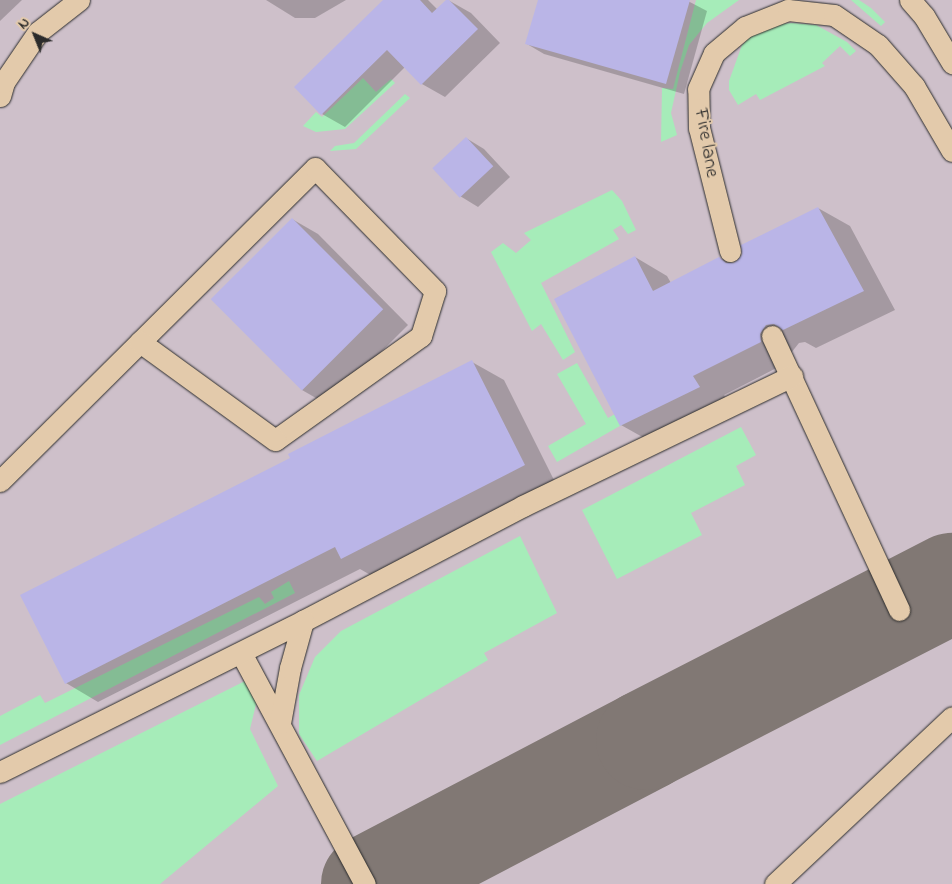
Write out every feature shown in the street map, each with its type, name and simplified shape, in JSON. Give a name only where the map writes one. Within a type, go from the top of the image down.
[{"type":"lane","points":[[0,96],[4,82],[38,32],[79,0]]},
{"type":"lane","points":[[910,0],[924,16],[952,63]]},
{"type":"lane","name":"Fire lane","points":[[730,252],[699,128],[698,89],[714,53],[744,27],[788,10],[834,15],[878,44],[914,86],[952,151]]},
{"type":"lane","points":[[0,481],[315,168],[435,291],[421,336],[275,440],[140,342]]},
{"type":"lane","points":[[772,336],[899,610]]},
{"type":"lane","points":[[0,772],[241,653],[523,506],[792,376]]},
{"type":"lane","points":[[280,723],[290,668],[303,621]]},
{"type":"lane","points":[[241,653],[366,884]]},
{"type":"lane","points":[[775,884],[952,716]]},
{"type":"shaded area","points":[[0,0],[952,0],[952,884],[0,884]]},
{"type":"green space","points":[[696,0],[739,0],[707,23],[689,45],[680,72],[671,113],[677,135],[661,142],[662,88],[673,89]]},
{"type":"green space","points":[[851,0],[859,0],[871,8],[885,22],[881,26]]},
{"type":"green space","points":[[792,23],[816,25],[847,42],[856,51],[850,56],[840,46],[822,63],[825,66],[760,100],[756,94],[738,105],[729,90],[729,81],[742,45],[752,35],[768,25]]},
{"type":"green space","points":[[363,78],[376,92],[391,79],[395,83],[345,129],[316,132],[303,126],[316,112],[322,117]]},
{"type":"green space","points":[[405,94],[410,98],[356,149],[330,151],[335,146],[354,143]]},
{"type":"green space","points":[[612,190],[622,201],[636,230],[628,234],[621,225],[613,230],[619,239],[541,283],[575,352],[563,360],[541,324],[532,331],[491,252],[503,243],[516,253],[531,240],[524,233]]},
{"type":"green space","points":[[577,363],[608,418],[673,381],[679,392],[557,462],[548,446],[586,424],[557,374]]},
{"type":"green space","points":[[741,427],[756,455],[736,466],[745,485],[691,513],[702,535],[617,579],[582,510]]},
{"type":"green space","points":[[520,536],[557,613],[484,653],[488,660],[317,761],[299,734],[299,695],[315,657],[341,631]]},
{"type":"green space","points":[[289,581],[295,593],[0,745],[0,716],[40,695],[45,703],[259,597],[265,604],[274,598],[271,592]]},
{"type":"green space","points":[[247,680],[257,700],[250,729],[278,786],[160,884],[0,884],[0,804]]},
{"type":"building","points":[[383,0],[420,0],[432,13],[446,0],[449,0],[478,29],[421,85],[387,50],[321,115],[294,87]]},
{"type":"building","points":[[538,0],[690,0],[666,84],[525,44]]},
{"type":"building","points":[[466,137],[493,166],[460,198],[432,168]]},
{"type":"building","points":[[818,207],[864,291],[783,330],[774,324],[766,325],[760,334],[761,342],[693,376],[700,387],[620,426],[554,299],[635,256],[653,291],[719,257],[726,263],[734,263],[742,255],[741,245]]},
{"type":"building","points":[[292,218],[383,309],[302,391],[211,299]]},
{"type":"building","points":[[472,360],[525,465],[341,559],[335,547],[65,684],[20,595],[290,458],[288,454]]},
{"type":"taxiway","points":[[371,884],[952,583]]}]
